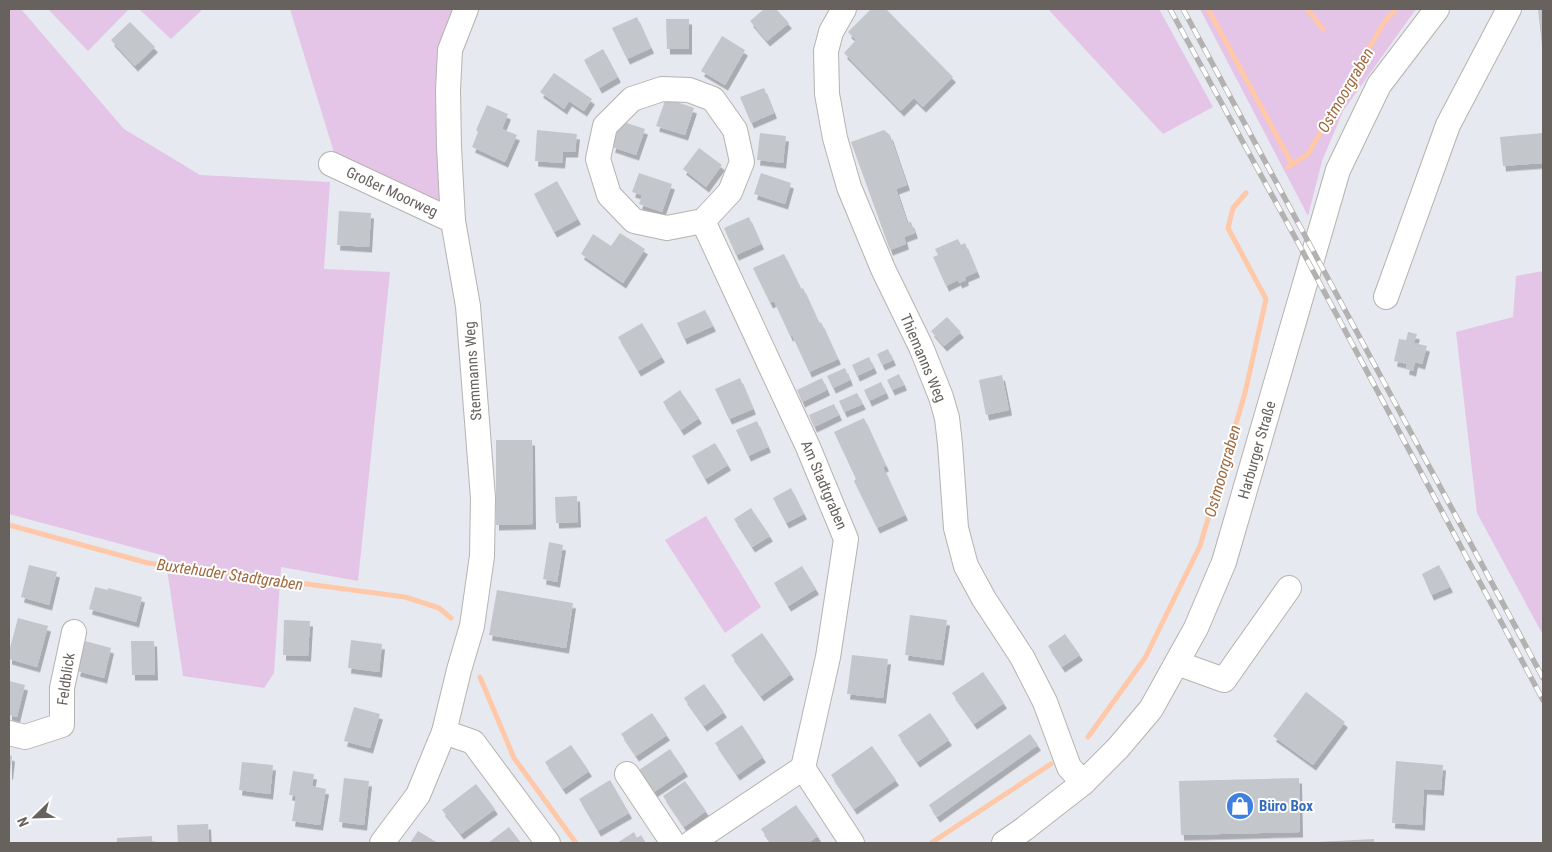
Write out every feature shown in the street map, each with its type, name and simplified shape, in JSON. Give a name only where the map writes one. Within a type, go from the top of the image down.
[{"type":"street","name":"Stemmanns Weg","points":[[382,843],[418,795],[444,732],[472,626],[482,556],[483,498],[468,306],[454,221],[449,147],[448,90],[450,50],[466,9]]},
{"type":"street","name":"Thiemanns Weg","points":[[844,9],[831,32],[826,51],[827,85],[835,138],[849,187],[880,262],[921,347],[941,397],[947,418],[950,444],[956,528],[966,566],[984,599],[1022,657],[1045,702],[1070,767],[1082,783]]},
{"type":"street","name":"Harburger Straße","points":[[1004,843],[1082,783],[1118,748],[1151,709],[1196,628],[1224,562],[1338,170],[1379,84],[1437,9]]},
{"type":"street","points":[[1386,297],[1448,125],[1508,9]]},
{"type":"street","points":[[662,89],[689,90],[713,99],[736,130],[742,162],[730,192],[702,221],[667,228],[634,221],[609,196],[598,160],[605,126],[632,99],[662,89]]},
{"type":"street","name":"Großer Moorweg","points":[[331,164],[454,221]]},
{"type":"street","name":"Am Stadtgraben","points":[[702,221],[808,447],[846,539],[828,657],[803,768]]},
{"type":"street","points":[[1177,663],[1224,680],[1289,588]]},
{"type":"street","name":"Feldblick","points":[[9,733],[25,737],[62,725],[62,688],[74,632]]},
{"type":"street","points":[[444,732],[473,742],[548,843]]},
{"type":"street","points":[[691,843],[803,768],[852,843]]},
{"type":"street","points":[[627,774],[673,843]]},
{"type":"shaded area","points":[[9,9],[21,9],[124,129],[200,175],[330,182],[324,269],[390,272],[358,581],[281,567],[274,673],[264,688],[183,676],[165,556],[9,514]]},
{"type":"shaded area","points":[[48,9],[129,9],[88,51]]},
{"type":"shaded area","points":[[139,9],[203,9],[171,39]]},
{"type":"shaded area","points":[[290,9],[458,9],[450,214],[336,159]]},
{"type":"shaded area","points":[[1048,9],[1159,9],[1213,107],[1163,134]]},
{"type":"shaded area","points":[[1200,9],[1416,9],[1343,111],[1322,161],[1308,216]]},
{"type":"shaded area","points":[[1543,271],[1543,635],[1477,513],[1456,332],[1513,317],[1516,276]]},
{"type":"shaded area","points":[[706,516],[761,607],[725,633],[665,540]]},
{"type":"building","points":[[764,9],[776,9],[789,23],[767,41],[750,21]]},
{"type":"building","points":[[871,9],[886,9],[953,77],[923,107],[914,98],[901,111],[844,53],[856,40],[848,32]]},
{"type":"building","points":[[1538,9],[1543,9],[1543,46],[1542,46]]},
{"type":"building","points":[[637,17],[651,48],[627,59],[612,28]]},
{"type":"building","points":[[666,19],[689,19],[689,49],[667,49]]},
{"type":"building","points":[[130,22],[155,47],[135,66],[111,40]]},
{"type":"building","points":[[722,36],[745,50],[725,85],[701,71]]},
{"type":"building","points":[[603,49],[618,77],[599,88],[584,60]]},
{"type":"building","points":[[554,73],[592,99],[584,111],[569,101],[564,109],[540,92]]},
{"type":"building","points":[[764,88],[774,113],[751,123],[740,97]]},
{"type":"building","points":[[666,98],[694,108],[685,135],[656,126]]},
{"type":"building","points":[[487,105],[508,114],[502,129],[517,135],[505,162],[472,147],[478,132],[476,130]]},
{"type":"building","points":[[621,121],[645,129],[636,155],[612,147]]},
{"type":"building","points":[[537,130],[577,134],[575,152],[563,152],[562,163],[535,161]]},
{"type":"building","points":[[884,130],[890,135],[907,185],[896,189],[907,222],[911,222],[915,233],[904,237],[906,244],[890,250],[851,142]]},
{"type":"building","points":[[760,133],[786,136],[783,163],[757,160]]},
{"type":"building","points":[[1543,133],[1543,163],[1503,166],[1500,137]]},
{"type":"building","points":[[699,148],[722,165],[706,187],[683,169]]},
{"type":"building","points":[[639,173],[672,184],[662,212],[639,204],[642,195],[632,192]]},
{"type":"building","points":[[761,173],[791,183],[785,204],[754,194]]},
{"type":"building","points":[[557,181],[578,219],[554,232],[534,194]]},
{"type":"building","points":[[339,211],[371,213],[369,247],[337,245]]},
{"type":"building","points":[[749,217],[761,244],[736,255],[724,228]]},
{"type":"building","points":[[620,233],[645,249],[623,283],[581,254],[593,234],[611,246]]},
{"type":"building","points":[[958,239],[961,245],[965,243],[977,272],[965,277],[966,280],[959,283],[958,280],[946,286],[933,257],[938,255],[935,249]]},
{"type":"building","points":[[784,254],[801,289],[803,288],[819,323],[821,322],[838,359],[809,372],[774,301],[770,303],[753,268]]},
{"type":"building","points":[[705,310],[713,326],[684,339],[677,323]]},
{"type":"building","points":[[947,317],[961,332],[944,346],[931,331]]},
{"type":"building","points":[[642,323],[662,357],[638,371],[618,337]]},
{"type":"building","points":[[1408,332],[1417,334],[1414,343],[1427,346],[1422,364],[1415,362],[1413,371],[1406,369],[1407,364],[1394,361],[1399,339],[1406,340]]},
{"type":"building","points":[[888,349],[893,360],[882,365],[877,354]]},
{"type":"building","points":[[869,357],[874,368],[857,376],[852,365]]},
{"type":"building","points":[[845,368],[850,380],[833,388],[827,376]]},
{"type":"building","points":[[899,374],[904,385],[892,390],[887,380]]},
{"type":"building","points":[[1002,375],[1009,410],[986,415],[979,380]]},
{"type":"building","points":[[740,378],[753,409],[729,419],[715,389]]},
{"type":"building","points":[[822,378],[827,390],[802,402],[797,390]]},
{"type":"building","points":[[881,382],[886,393],[869,401],[864,390]]},
{"type":"building","points":[[680,390],[699,418],[681,430],[663,402]]},
{"type":"building","points":[[857,393],[863,404],[844,412],[839,401]]},
{"type":"building","points":[[834,404],[839,415],[814,427],[809,415]]},
{"type":"building","points":[[864,418],[886,466],[883,467],[905,515],[877,528],[854,481],[856,479],[834,432]]},
{"type":"building","points":[[757,421],[768,447],[748,456],[736,430]]},
{"type":"building","points":[[496,440],[532,440],[533,524],[496,525]]},
{"type":"building","points":[[715,443],[728,465],[705,479],[692,456]]},
{"type":"building","points":[[791,488],[804,514],[786,523],[773,498]]},
{"type":"building","points":[[577,496],[578,522],[556,523],[555,497]]},
{"type":"building","points":[[751,508],[770,536],[752,547],[734,519]]},
{"type":"building","points":[[549,542],[563,545],[557,582],[543,579]]},
{"type":"building","points":[[29,565],[57,572],[49,605],[21,597]]},
{"type":"building","points":[[1439,565],[1450,587],[1431,595],[1422,574]]},
{"type":"building","points":[[802,566],[816,589],[788,606],[774,583]]},
{"type":"building","points":[[95,587],[108,590],[108,588],[142,597],[136,622],[89,609]]},
{"type":"building","points":[[497,590],[573,603],[566,648],[489,635]]},
{"type":"building","points":[[910,615],[947,620],[941,660],[905,655]]},
{"type":"building","points":[[18,618],[48,626],[37,667],[9,659],[9,652]]},
{"type":"building","points":[[284,620],[310,621],[308,656],[283,655]]},
{"type":"building","points":[[762,633],[791,674],[761,696],[731,655]]},
{"type":"building","points":[[1065,634],[1080,655],[1062,667],[1048,646]]},
{"type":"building","points":[[351,640],[382,644],[379,672],[348,668]]},
{"type":"building","points":[[85,641],[111,648],[104,678],[77,671]]},
{"type":"building","points":[[131,641],[154,641],[155,675],[132,675]]},
{"type":"building","points":[[852,655],[888,659],[883,698],[847,694]]},
{"type":"building","points":[[983,672],[1004,703],[974,724],[952,693]]},
{"type":"building","points":[[9,681],[25,685],[17,717],[9,715]]},
{"type":"building","points":[[704,684],[724,712],[704,726],[684,698]]},
{"type":"building","points":[[1306,692],[1345,722],[1313,765],[1273,736]]},
{"type":"building","points":[[354,707],[380,714],[370,748],[344,741]]},
{"type":"building","points":[[652,713],[667,735],[636,756],[621,734]]},
{"type":"building","points":[[930,713],[949,740],[917,762],[898,735]]},
{"type":"building","points":[[742,725],[763,757],[737,775],[715,743]]},
{"type":"building","points":[[1030,734],[1038,745],[937,817],[929,805]]},
{"type":"building","points":[[571,745],[589,771],[563,789],[545,762]]},
{"type":"building","points":[[872,746],[896,780],[854,809],[831,775]]},
{"type":"building","points":[[670,749],[685,771],[654,792],[639,770]]},
{"type":"building","points":[[9,755],[12,756],[10,774],[9,774]]},
{"type":"building","points":[[1396,761],[1443,765],[1441,790],[1424,789],[1422,825],[1392,823]]},
{"type":"building","points":[[242,762],[273,765],[270,794],[239,790]]},
{"type":"building","points":[[293,771],[314,774],[312,786],[326,789],[320,825],[292,821],[296,796],[289,795]]},
{"type":"building","points":[[344,778],[369,781],[364,825],[339,822]]},
{"type":"building","name":"Büro Box","points":[[1299,778],[1300,832],[1181,835],[1179,781]]},
{"type":"building","points":[[610,780],[629,813],[598,831],[579,799]]},
{"type":"building","points":[[685,781],[706,811],[684,827],[663,796]]},
{"type":"building","points":[[476,784],[495,809],[461,834],[442,810]]},
{"type":"building","points":[[796,805],[818,836],[808,843],[771,843],[761,829]]},
{"type":"building","points":[[208,824],[209,843],[178,843],[177,825]]},
{"type":"building","points":[[509,827],[521,843],[488,843]]},
{"type":"building","points":[[418,831],[438,843],[410,843]]},
{"type":"building","points":[[634,832],[637,838],[641,835],[646,843],[617,843]]},
{"type":"building","points":[[152,836],[152,843],[117,843],[117,838]]},
{"type":"building","points":[[1374,839],[1374,843],[1317,843],[1317,842]]},
{"type":"waterway","points":[[1208,9],[1292,164]]},
{"type":"waterway","points":[[1307,9],[1323,29]]},
{"type":"waterway","name":"Ostmoorgraben","points":[[1288,167],[1308,154],[1383,24],[1396,9]]},
{"type":"waterway","name":"Ostmoorgraben","points":[[1088,737],[1145,658],[1200,546],[1245,393],[1266,299],[1228,228],[1233,208],[1246,193]]},
{"type":"waterway","name":"Buxtehuder Stadtgraben","points":[[9,525],[148,563],[405,597],[439,608],[451,618]]},
{"type":"waterway","name":"Buxtehuder Stadtgraben","points":[[480,677],[514,758],[576,843]]},
{"type":"waterway","name":"Ostmoorgraben","points":[[931,843],[1051,764]]},
{"type":"railway","points":[[1170,9],[1296,239],[1543,700]]},
{"type":"railway","points":[[1183,9],[1543,678]]},
{"type":"place","name":"Büro Box","points":[[1240,806]]}]
